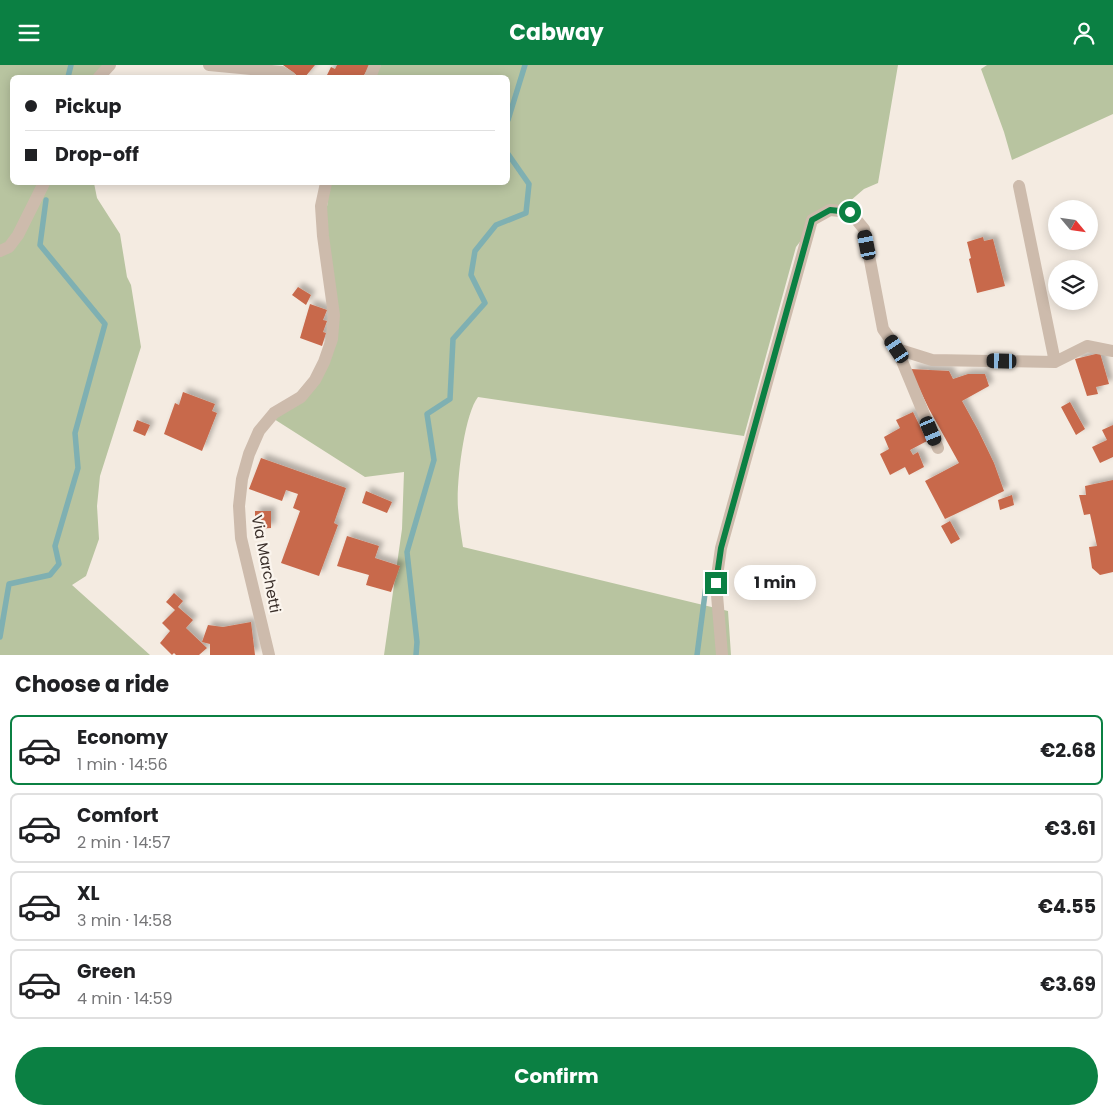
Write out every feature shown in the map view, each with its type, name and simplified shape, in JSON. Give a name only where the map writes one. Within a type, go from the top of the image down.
[{"type":"street","points":[[101,75],[110,65]]},
{"type":"street","points":[[210,65],[282,72],[287,75]]},
{"type":"street","points":[[0,251],[9,247],[18,235],[43,185]]},
{"type":"street","name":"Via Marchetti","points":[[269,655],[241,538],[239,506],[242,479],[249,453],[259,431],[274,413],[301,397],[315,381],[332,339],[334,315],[323,236],[321,206],[326,185]]},
{"type":"street","points":[[1019,185],[1055,362]]},
{"type":"street","points":[[722,655],[716,583],[721,548],[812,220],[830,210],[850,212],[864,229],[883,329],[897,349],[938,448]]},
{"type":"street","points":[[897,349],[932,360],[1055,362],[1087,345],[1113,351]]},
{"type":"green space","points":[[0,65],[113,65],[106,75],[10,75],[10,185],[94,185],[97,198],[120,234],[141,347],[100,476],[97,506],[99,539],[86,576],[72,585],[150,655],[0,655]]},
{"type":"green space","points":[[378,65],[898,65],[878,183],[864,189],[842,208],[815,222],[796,247],[744,436],[478,397],[469,419],[462,450],[458,483],[459,523],[463,547],[728,611],[731,655],[384,655],[402,529],[404,472],[365,477],[274,419],[330,355],[324,230],[330,185],[510,185],[510,75],[373,75]]},
{"type":"green space","points":[[987,65],[1113,65],[1113,114],[1012,160],[981,69]]},
{"type":"building","points":[[283,65],[315,65],[307,75],[296,75]]},
{"type":"building","points":[[337,65],[370,65],[364,75],[327,75],[331,67],[335,69]]},
{"type":"building","points":[[983,237],[984,241],[993,239],[1005,286],[977,293],[967,242]]},
{"type":"building","points":[[298,287],[311,295],[306,305],[292,295]]},
{"type":"building","points":[[310,304],[327,310],[323,320],[327,321],[323,332],[326,333],[322,346],[300,338]]},
{"type":"building","points":[[1100,353],[1109,384],[1096,387],[1098,394],[1087,396],[1075,359]]},
{"type":"building","points":[[910,369],[949,371],[953,379],[968,374],[985,374],[989,386],[962,401],[994,463],[1004,491],[945,519],[925,481],[959,463],[929,409]]},
{"type":"building","points":[[183,392],[215,404],[212,411],[217,413],[202,451],[164,434],[175,403],[179,405]]},
{"type":"building","points":[[1070,402],[1085,429],[1076,435],[1061,407]]},
{"type":"building","points":[[913,412],[927,441],[910,450],[913,455],[918,452],[924,467],[909,475],[905,467],[890,475],[880,454],[889,449],[884,437],[900,428],[896,420]]},
{"type":"building","points":[[137,420],[150,425],[145,436],[133,431]]},
{"type":"building","points":[[1113,425],[1113,457],[1100,463],[1092,447],[1107,440],[1102,430]]},
{"type":"building","points":[[261,458],[346,488],[334,523],[338,525],[319,576],[281,563],[300,511],[293,508],[298,494],[286,490],[282,501],[249,489]]},
{"type":"building","points":[[1113,480],[1113,572],[1100,575],[1092,568],[1089,547],[1097,546],[1090,514],[1084,515],[1079,495],[1086,495],[1085,486]]},
{"type":"building","points":[[366,491],[392,502],[387,513],[362,503]]},
{"type":"building","points":[[1012,495],[1014,505],[1000,510],[998,500]]},
{"type":"building","points":[[255,511],[271,511],[271,528],[255,529]]},
{"type":"building","points":[[950,521],[960,539],[951,544],[941,526]]},
{"type":"building","points":[[347,536],[379,546],[375,558],[400,566],[391,592],[366,585],[369,575],[337,566]]},
{"type":"building","points":[[174,593],[183,601],[178,607],[193,620],[186,628],[207,648],[199,655],[176,655],[174,653],[172,655],[160,643],[170,631],[162,623],[175,610],[166,602]]},
{"type":"building","points":[[251,622],[255,655],[210,655],[210,644],[202,642],[208,625],[223,627]]},
{"type":"waterway","points":[[68,75],[71,65]]},
{"type":"waterway","points":[[510,114],[525,65]]},
{"type":"waterway","points":[[416,655],[417,642],[407,552],[434,460],[427,414],[450,399],[453,339],[485,303],[471,275],[475,251],[496,225],[526,213],[529,184],[510,157]]},
{"type":"waterway","points":[[0,637],[9,584],[50,575],[59,564],[55,546],[78,468],[75,433],[105,324],[40,245],[46,200]]},
{"type":"waterway","points":[[697,655],[706,586]]},
{"type":"route","points":[[716,583],[721,548],[812,220],[830,210],[850,212]]}]
